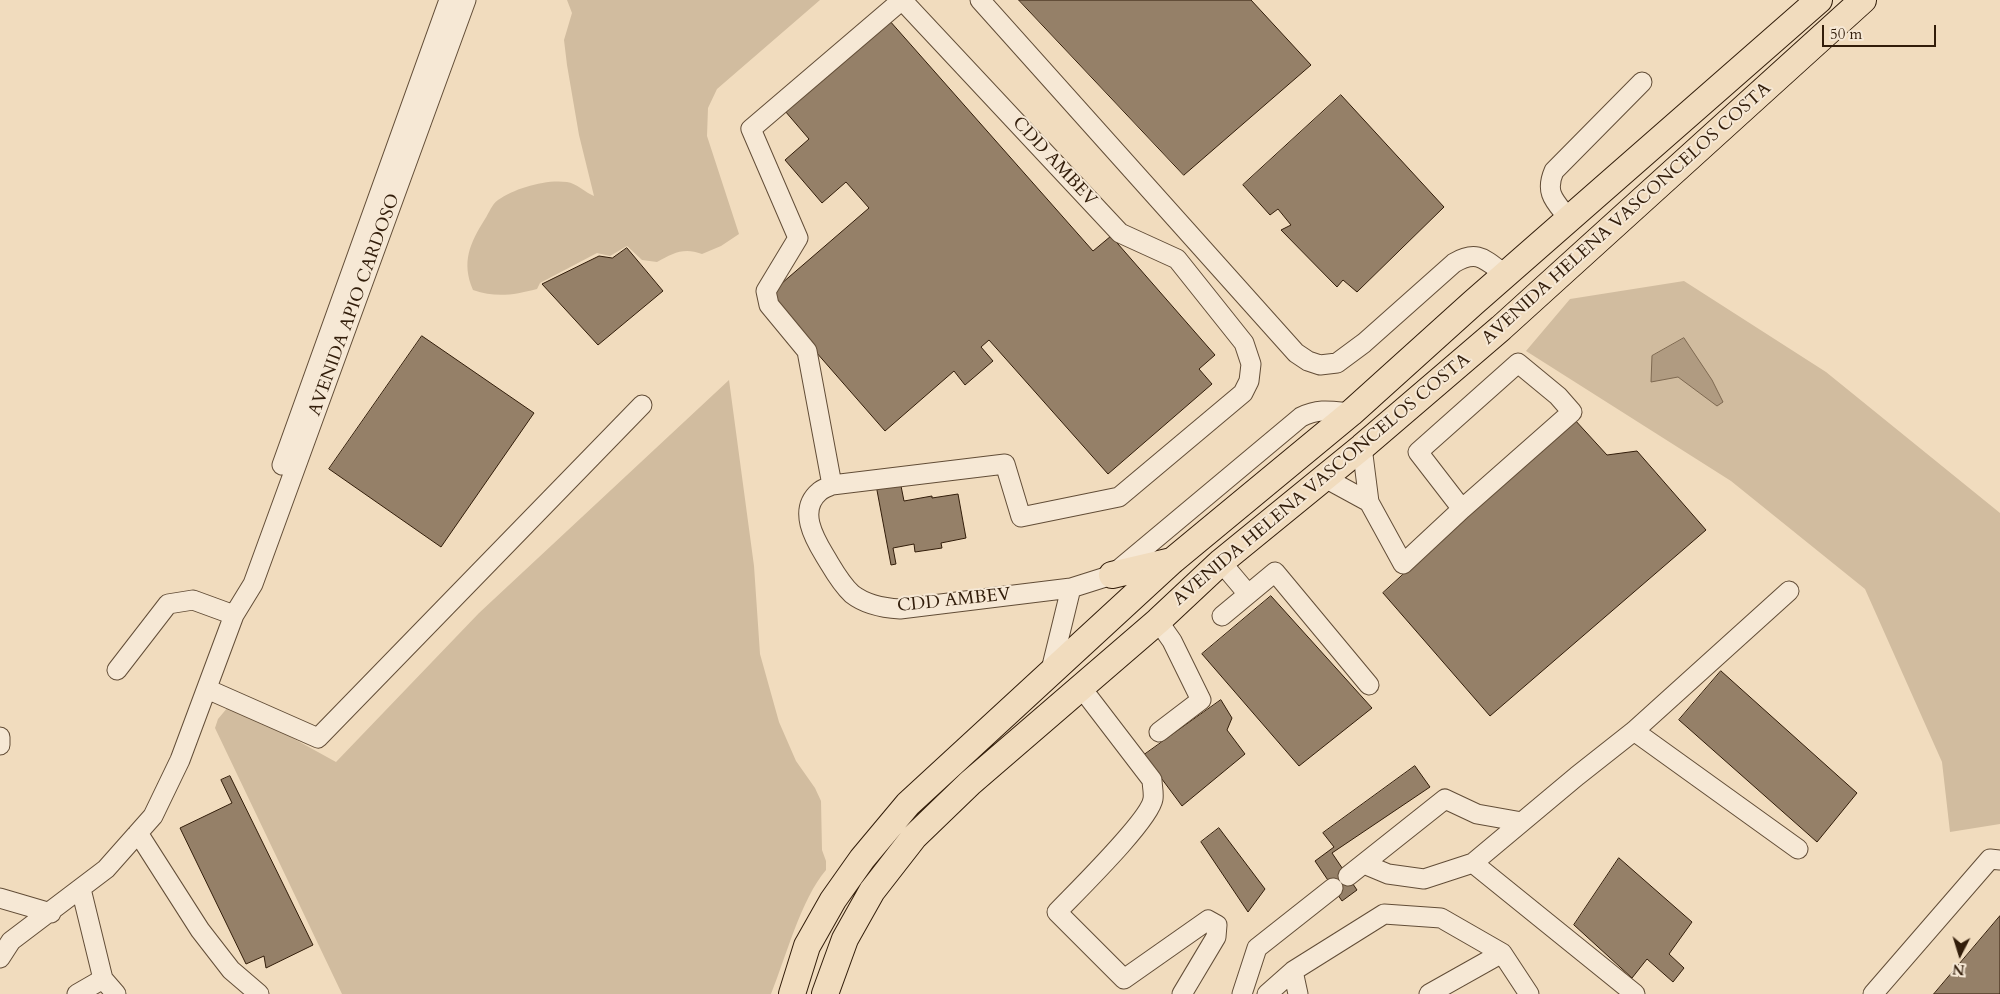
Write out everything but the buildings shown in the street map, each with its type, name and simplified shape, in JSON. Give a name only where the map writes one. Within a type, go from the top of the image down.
[{"type":"highway","name":"AVENIDA HELENA VASCONCELOS COSTA","points":[[792,994],[807,946],[833,900],[862,859],[908,804],[1172,561],[1351,413],[1819,0]]},
{"type":"highway","name":"AVENIDA HELENA VASCONCELOS COSTA","points":[[825,994],[845,939],[872,891],[914,837],[970,783],[1158,620],[1221,562],[1325,478],[1501,328],[1863,0]]},
{"type":"highway","points":[[1112,575],[1172,561]]},
{"type":"street","name":"AVENIDA APIO CARDOSO","points":[[236,611],[240,584],[450,0]]},
{"type":"street","name":"AVENIDA APIO CARDOSO","points":[[0,958],[6,943],[51,913],[106,869],[153,816],[180,760],[236,611],[253,584],[466,0]]},
{"type":"street","name":"CDD AMBEV","points":[[832,485],[807,351],[769,305],[766,291],[798,238],[751,129],[902,0],[1120,232],[1177,259],[1244,343],[1251,364],[1249,380],[1243,393],[1118,497],[1021,517],[1005,464],[832,485],[818,492],[810,506],[808,520],[814,537],[838,579],[852,594],[882,608],[900,609],[1071,588],[1112,575]]},
{"type":"street","points":[[980,0],[1296,353],[1308,361],[1320,365],[1337,363],[1364,343],[1465,256],[1479,256],[1506,275]]},
{"type":"street","points":[[1570,219],[1551,195],[1549,182],[1554,171],[1642,82]]},
{"type":"street","points":[[1362,447],[1369,502],[1403,564],[1572,412],[1558,396],[1518,362],[1418,452],[1462,509]]},
{"type":"street","points":[[207,689],[318,738],[642,406]]},
{"type":"street","points":[[1112,575],[1301,417],[1324,410],[1351,413]]},
{"type":"street","points":[[1325,478],[1369,502]]},
{"type":"street","points":[[1221,562],[1248,594]]},
{"type":"street","points":[[1222,616],[1275,572],[1369,685]]},
{"type":"street","points":[[1050,675],[1071,588]]},
{"type":"street","points":[[1364,864],[1388,874],[1424,879],[1473,863],[1634,731],[1789,591]]},
{"type":"street","points":[[117,670],[168,604],[193,600],[236,611]]},
{"type":"street","points":[[1158,620],[1172,642],[1201,700],[1159,732]]},
{"type":"street","points":[[1080,686],[1152,780],[1153,799],[1146,814],[1091,877],[1057,912],[1124,979],[1208,920],[1217,925],[1216,937],[1182,994]]},
{"type":"street","points":[[1634,731],[1798,849]]},
{"type":"street","points":[[0,737],[0,745]]},
{"type":"street","points":[[1348,876],[1445,799],[1477,814],[1522,822]]},
{"type":"street","points":[[138,833],[200,930],[231,970],[259,994]]},
{"type":"street","points":[[1873,994],[1990,859],[2000,860]]},
{"type":"street","points":[[1473,863],[1635,994]]},
{"type":"street","points":[[1242,994],[1257,948],[1333,888]]},
{"type":"street","points":[[81,889],[103,979],[116,994]]},
{"type":"street","points":[[0,898],[51,913]]},
{"type":"street","points":[[1267,994],[1293,971],[1384,914],[1441,918],[1502,953],[1529,994]]},
{"type":"street","points":[[1429,994],[1502,953]]},
{"type":"street","points":[[1293,971],[1298,994]]},
{"type":"street","points":[[77,994],[103,979]]},
{"type":"shaded area","points":[[567,0],[820,0],[717,89],[708,108],[707,136],[739,234],[721,246],[702,254],[684,251],[657,262],[642,260],[627,246],[610,256],[597,253],[540,283],[537,289],[521,293],[497,295],[473,290],[468,270],[471,245],[492,206],[498,200],[531,185],[559,181],[574,184],[594,196],[579,135],[567,65],[564,40],[572,13]]},
{"type":"shaded area","points":[[1684,281],[1826,372],[2000,513],[2000,824],[1950,832],[1942,762],[1865,589],[1731,481],[1526,351],[1570,299]]},
{"type":"shaded area","points":[[1684,338],[1712,380],[1723,402],[1717,406],[1678,377],[1651,382],[1652,356]]},
{"type":"shaded area","points":[[729,380],[754,566],[760,654],[779,722],[796,761],[815,788],[821,801],[822,850],[826,861],[826,870],[809,896],[771,994],[342,994],[215,728],[218,719],[228,707],[240,709],[336,762],[479,613]]}]
